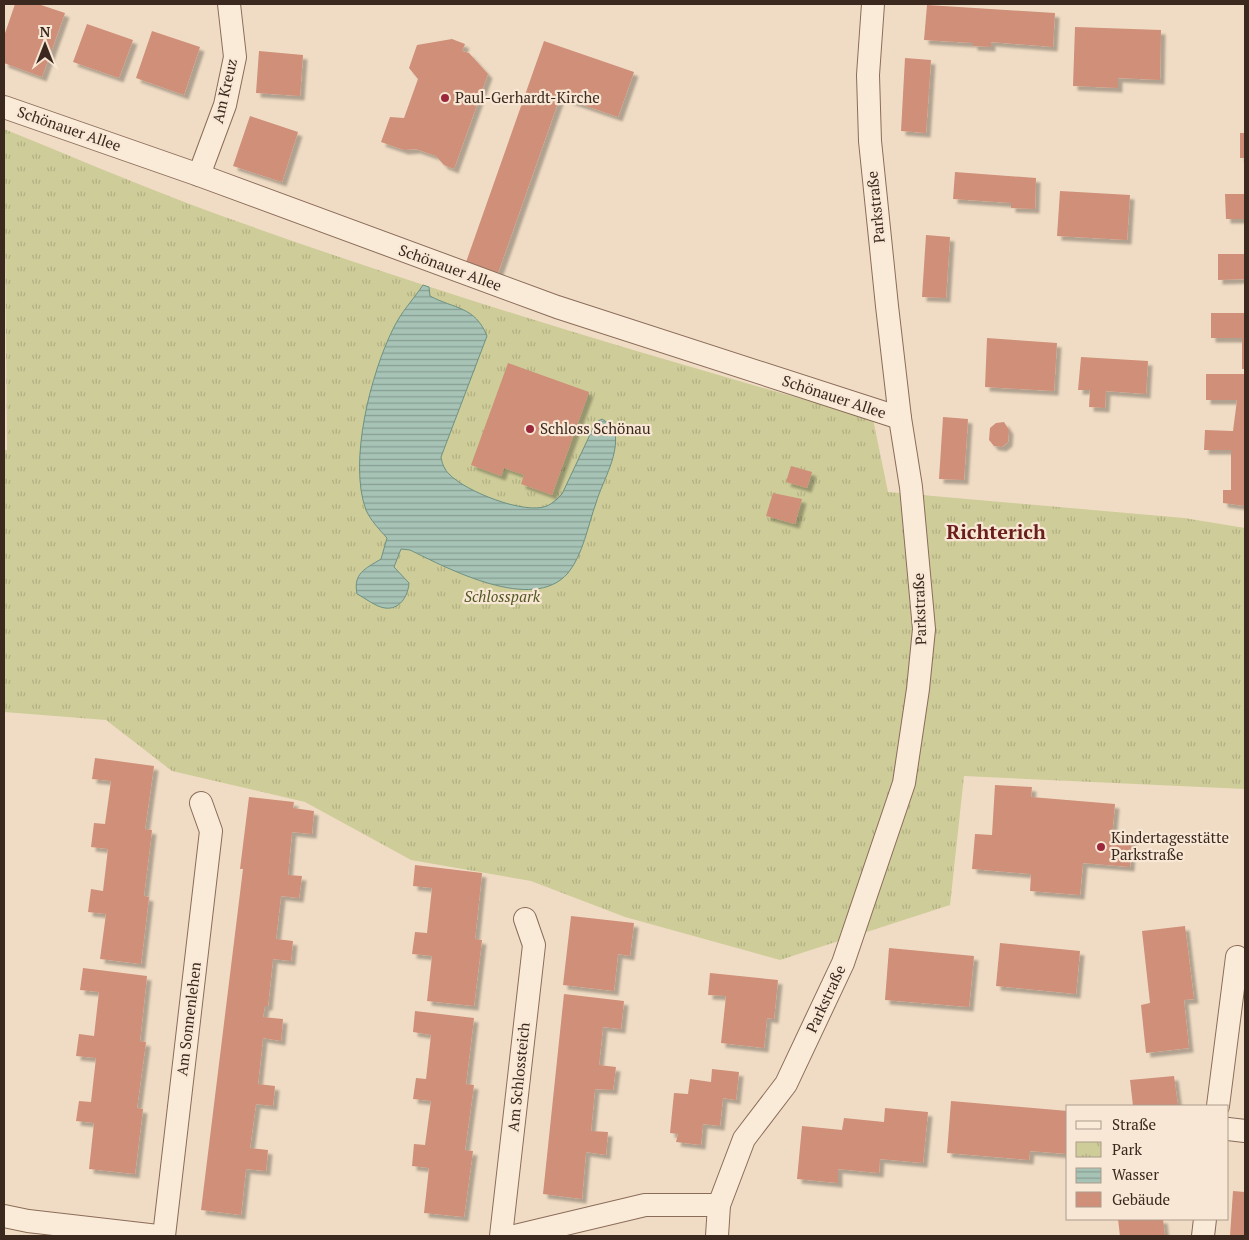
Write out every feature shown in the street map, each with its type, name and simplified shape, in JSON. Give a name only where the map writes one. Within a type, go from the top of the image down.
[{"type":"street","name":"Am Kreuz","points":[[199,175],[225,105],[235,57],[229,4]]},
{"type":"street","name":"Parkstraße","points":[[717,1236],[719,1204],[744,1139],[786,1084],[843,963],[904,783],[924,629],[911,487],[900,418],[870,141],[868,75],[873,4]]},
{"type":"street","name":"Schönauer Allee","points":[[4,107],[199,175],[557,306],[900,418]]},
{"type":"street","name":"Am Sonnenlehen","points":[[164,1236],[212,831],[201,802]]},
{"type":"street","name":"Am Schlossteich","points":[[501,1236],[534,945],[525,919]]},
{"type":"street","points":[[1218,1105],[1237,957]]},
{"type":"street","points":[[1229,1129],[1245,1131]]},
{"type":"street","points":[[515,1236],[645,1205],[719,1204]]},
{"type":"street","points":[[4,1216],[28,1221],[158,1236]]},
{"type":"street","points":[[1202,1236],[1205,1220]]},
{"type":"green space","name":"Schlosspark","points":[[4,129],[192,205],[360,264],[616,345],[873,419],[888,492],[1184,518],[1245,528],[1245,789],[964,776],[950,905],[780,960],[625,917],[531,881],[411,860],[305,802],[172,771],[106,720],[4,712],[4,450],[7,450]]},
{"type":"water","points":[[423,285],[429,287],[430,296],[470,314],[482,326],[487,336],[441,457],[446,470],[457,481],[495,500],[524,507],[537,508],[547,506],[562,494],[596,422],[602,419],[614,427],[616,437],[613,457],[578,558],[568,573],[553,585],[534,589],[490,584],[445,567],[410,550],[401,549],[394,567],[409,583],[407,593],[402,601],[395,607],[385,608],[357,594],[356,587],[359,576],[365,569],[381,559],[387,538],[368,514],[361,490],[361,443],[364,418],[385,347],[400,317]]},
{"type":"building","points":[[15,4],[38,4],[65,13],[42,77],[4,63],[4,36]]},
{"type":"building","points":[[927,5],[1055,13],[1053,47],[991,42],[991,47],[973,46],[973,43],[924,40]]},
{"type":"building","points":[[87,24],[133,40],[119,78],[73,62]]},
{"type":"building","points":[[1075,27],[1161,30],[1160,80],[1118,78],[1118,88],[1073,86]]},
{"type":"building","points":[[152,31],[200,47],[184,95],[136,78]]},
{"type":"building","name":"Paul-Gerhardt-Kirche","points":[[452,39],[465,44],[462,51],[469,53],[488,74],[454,169],[444,165],[436,156],[416,149],[404,150],[381,142],[390,117],[404,118],[418,79],[409,68],[417,45]]},
{"type":"building","points":[[544,41],[634,72],[618,117],[560,97],[497,276],[465,265]]},
{"type":"building","points":[[259,51],[303,55],[300,96],[256,93]]},
{"type":"building","points":[[905,58],[931,60],[926,133],[901,131]]},
{"type":"building","points":[[250,116],[298,132],[282,182],[233,166]]},
{"type":"building","points":[[1240,133],[1245,133],[1245,158],[1240,158]]},
{"type":"building","points":[[955,172],[1036,178],[1035,209],[1011,208],[1011,203],[953,199]]},
{"type":"building","points":[[1060,191],[1130,195],[1127,240],[1057,236]]},
{"type":"building","points":[[1225,194],[1245,194],[1245,219],[1226,219]]},
{"type":"building","points":[[926,235],[950,237],[946,298],[922,297]]},
{"type":"building","points":[[1218,254],[1245,254],[1245,279],[1218,280]]},
{"type":"building","points":[[1211,313],[1245,313],[1245,369],[1242,369],[1242,338],[1211,338]]},
{"type":"building","points":[[987,338],[1057,343],[1054,391],[985,387]]},
{"type":"building","points":[[1081,357],[1148,361],[1146,394],[1106,391],[1105,408],[1089,407],[1090,390],[1078,390]]},
{"type":"building","name":"Schloss Schönau","points":[[508,363],[589,392],[552,495],[521,484],[524,475],[504,468],[501,476],[471,465]]},
{"type":"building","points":[[1206,374],[1245,374],[1245,506],[1223,503],[1223,490],[1231,490],[1231,450],[1204,450],[1205,430],[1233,431],[1237,400],[1206,400]]},
{"type":"building","points":[[943,417],[968,419],[964,480],[939,479]]},
{"type":"building","points":[[1004,422],[1009,430],[1008,442],[1002,447],[994,446],[989,440],[990,428],[996,423]]},
{"type":"building","points":[[791,466],[812,472],[807,488],[786,482]]},
{"type":"building","points":[[773,493],[802,499],[795,524],[766,516]]},
{"type":"building","points":[[95,758],[154,766],[145,829],[152,830],[144,896],[149,897],[141,964],[100,959],[106,914],[88,912],[91,889],[103,891],[108,849],[91,847],[94,823],[105,824],[111,781],[92,779]]},
{"type":"building","points":[[995,785],[1032,787],[1031,797],[1115,804],[1112,836],[1132,838],[1130,867],[1083,863],[1080,895],[1030,891],[1031,874],[972,869],[975,834],[992,835]]},
{"type":"building","points":[[249,797],[294,802],[293,808],[314,811],[312,834],[292,832],[288,875],[302,876],[299,898],[281,896],[276,939],[293,941],[291,961],[273,959],[268,1006],[265,1006],[263,1017],[283,1019],[281,1041],[263,1038],[258,1084],[275,1086],[273,1106],[256,1104],[250,1148],[268,1150],[266,1171],[246,1169],[241,1215],[201,1210],[243,869],[240,869]]},
{"type":"building","points":[[415,865],[482,873],[475,939],[482,940],[474,1006],[427,1001],[432,956],[412,954],[415,932],[427,933],[432,888],[413,886]]},
{"type":"building","points":[[571,916],[634,923],[630,956],[618,954],[614,991],[563,985]]},
{"type":"building","points":[[1185,926],[1194,999],[1184,1000],[1189,1048],[1146,1053],[1141,1005],[1150,1003],[1142,931]]},
{"type":"building","points":[[1000,943],[1080,951],[1076,994],[996,986]]},
{"type":"building","points":[[889,948],[974,956],[969,1007],[885,1000]]},
{"type":"building","points":[[83,968],[147,976],[140,1041],[146,1042],[137,1108],[143,1109],[135,1174],[89,1169],[94,1123],[76,1121],[79,1101],[91,1102],[96,1058],[76,1056],[79,1034],[94,1036],[99,992],[80,990]]},
{"type":"building","points":[[710,973],[778,980],[774,1019],[767,1018],[764,1048],[721,1043],[726,996],[708,995]]},
{"type":"building","points":[[564,994],[624,1001],[621,1029],[603,1027],[599,1065],[616,1067],[613,1090],[595,1089],[591,1131],[608,1132],[606,1155],[586,1152],[582,1199],[543,1194]]},
{"type":"building","points":[[415,1011],[474,1018],[466,1084],[474,1085],[465,1150],[473,1151],[464,1217],[424,1213],[429,1168],[412,1166],[414,1144],[425,1145],[431,1101],[413,1099],[416,1078],[426,1079],[431,1035],[413,1032]]},
{"type":"building","points":[[712,1069],[739,1072],[736,1100],[723,1098],[720,1126],[703,1124],[701,1145],[676,1142],[678,1134],[670,1133],[674,1093],[688,1094],[690,1079],[711,1082]]},
{"type":"building","points":[[1174,1076],[1178,1105],[1133,1105],[1130,1080]]},
{"type":"building","points":[[951,1101],[1066,1111],[1066,1154],[1030,1151],[1029,1160],[947,1153]]},
{"type":"building","points":[[885,1108],[928,1112],[923,1163],[880,1159],[879,1173],[838,1169],[838,1183],[797,1179],[802,1126],[842,1130],[844,1118],[884,1122]]},
{"type":"building","points":[[1233,1191],[1245,1192],[1245,1236],[1230,1236]]},
{"type":"building","points":[[1118,1220],[1163,1220],[1165,1236],[1120,1236]]},
{"type":"place","name":"Paul-Gerhardt-Kirche","points":[[445,98]]},
{"type":"place","name":"Schloss Schönau","points":[[530,429]]},
{"type":"place","name":"Kindertagesstätte Parkstraße","points":[[1101,847]]},
{"type":"district","name":"Richterich","points":[[996,532]]}]
